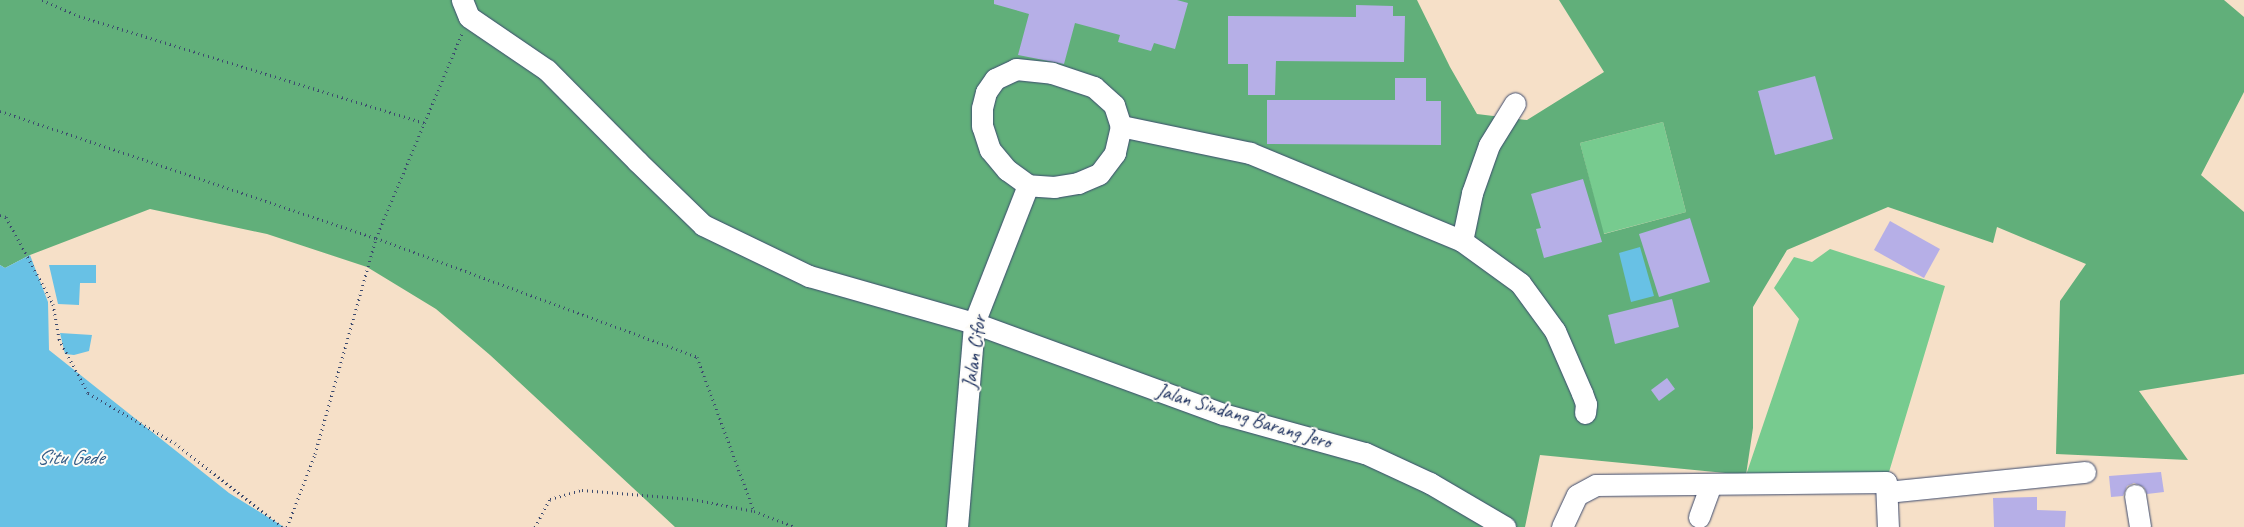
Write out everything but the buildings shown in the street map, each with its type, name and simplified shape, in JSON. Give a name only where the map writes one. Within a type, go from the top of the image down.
[{"type":"street","name":"Jalan Sindang Barang Jero","points":[[465,9],[547,70],[636,162],[703,225],[809,276],[974,323],[1224,414],[1365,453],[1430,483],[1505,527]]},
{"type":"street","points":[[1016,69],[1052,73],[1094,87],[1114,105],[1121,126],[1115,153],[1099,174],[1078,183],[1054,187],[1028,185],[1007,170],[990,150],[982,126],[982,108],[986,92],[995,79],[1016,69]]},
{"type":"street","points":[[1462,241],[1472,193],[1489,145],[1515,103]]},
{"type":"street","points":[[1121,126],[1250,153],[1462,241],[1520,283],[1555,331],[1582,393],[1586,404],[1585,413]]},
{"type":"street","name":"Jalan Cifor","points":[[957,527],[974,323],[1028,185]]},
{"type":"street","points":[[1887,492],[2085,472]]},
{"type":"street","points":[[1562,527],[1577,495],[1596,486],[1886,482],[1888,527]]},
{"type":"street","points":[[1699,517],[1710,484]]},
{"type":"street","points":[[2135,495],[2140,527]]},
{"type":"path","points":[[42,0],[79,16],[424,123]]},
{"type":"path","points":[[288,527],[315,454],[376,238],[424,123],[465,9]]},
{"type":"path","points":[[0,112],[376,238],[697,357],[754,511]]},
{"type":"path","points":[[0,215],[6,217],[53,304],[59,339],[88,393],[176,443],[282,527]]},
{"type":"path","points":[[535,527],[550,499],[582,490],[692,499],[754,511],[795,527]]},
{"type":"green space","points":[[0,0],[1417,0],[1450,67],[1477,114],[1527,120],[1604,72],[1559,0],[2224,0],[2244,17],[2244,92],[2201,175],[2244,212],[2244,374],[2139,391],[2188,460],[2056,454],[2060,301],[2086,264],[1997,227],[1993,243],[1888,207],[1787,250],[1753,307],[1753,428],[1746,475],[1540,455],[1525,527],[675,527],[490,355],[436,309],[367,267],[267,234],[150,209],[30,255],[5,268],[0,265]],"holes":[[[1663,122],[1686,212],[1604,234],[1580,143]]]},
{"type":"green space","points":[[1663,122],[1686,212],[1603,234],[1580,143]]},
{"type":"green space","points":[[1830,249],[1945,286],[1886,482],[1746,475],[1799,319],[1774,288],[1794,257],[1812,262]]},
{"type":"water","points":[[1640,247],[1654,296],[1631,302],[1619,253]]},
{"type":"water","name":"Situ Gede","points":[[30,255],[48,302],[49,350],[229,493],[284,527],[0,527],[0,265],[5,268]]},
{"type":"water","points":[[49,265],[96,265],[96,283],[80,283],[79,305],[58,304]]},
{"type":"water","points":[[60,333],[92,335],[89,351],[74,355],[65,354]]}]
